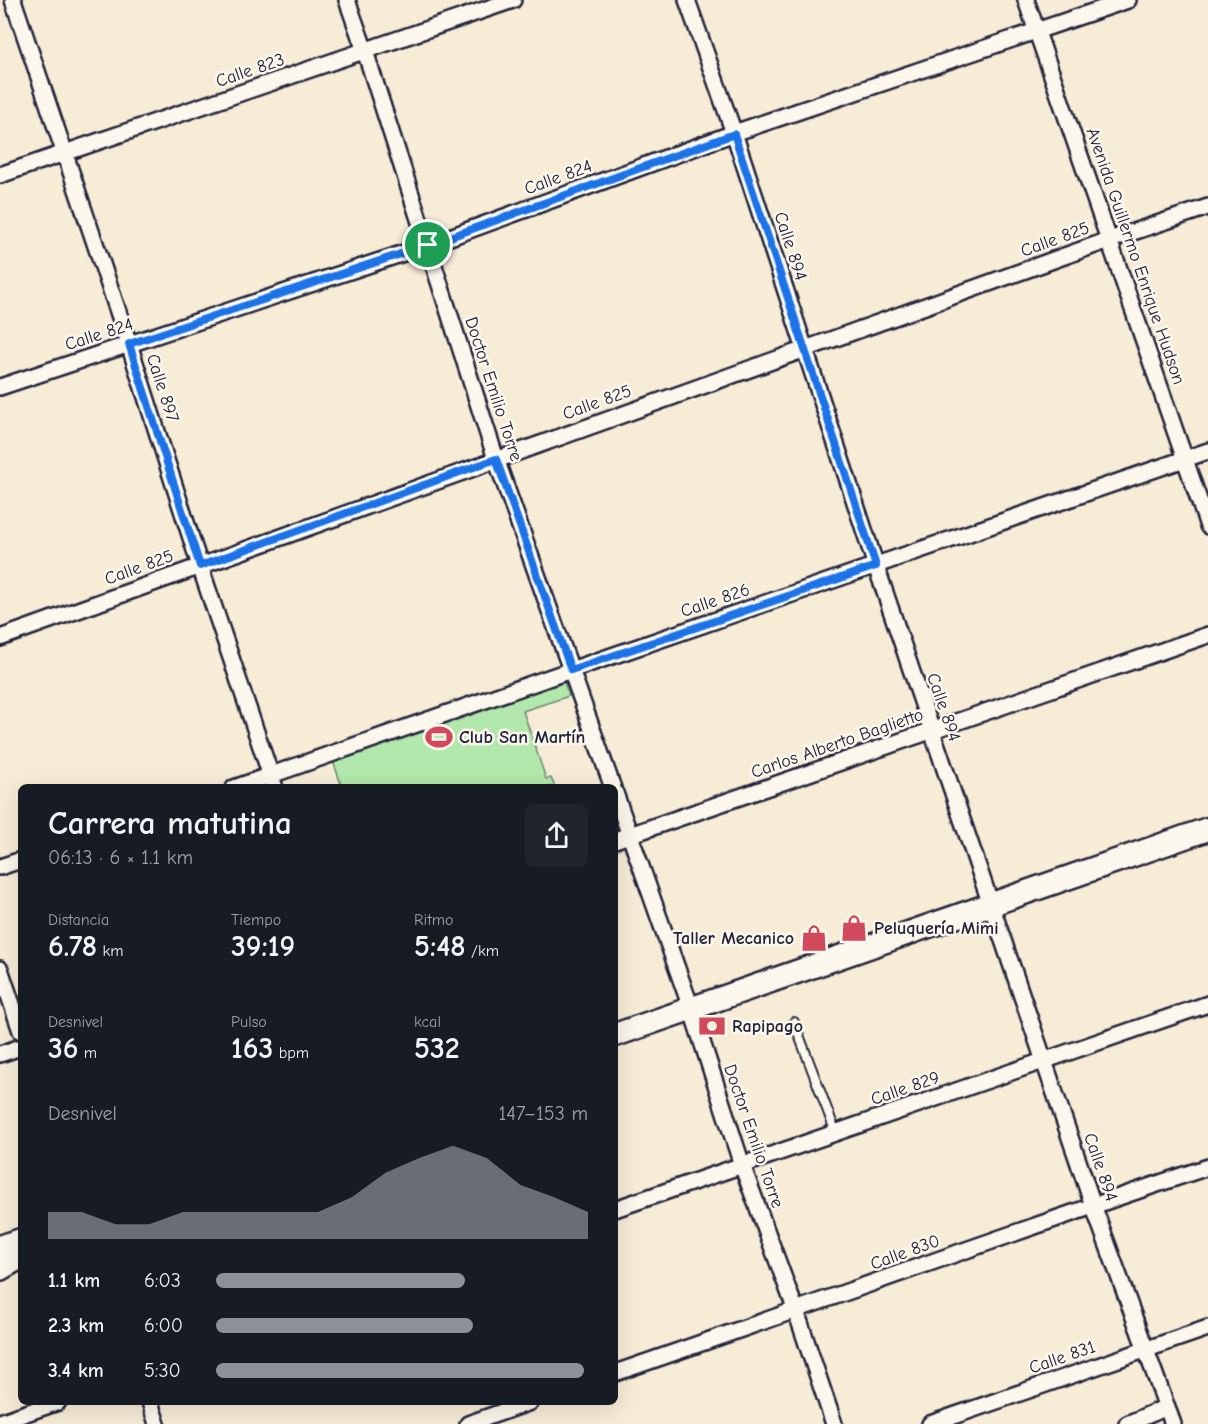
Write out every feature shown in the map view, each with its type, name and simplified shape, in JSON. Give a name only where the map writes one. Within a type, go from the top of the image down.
[{"type":"main road","points":[[618,1034],[1208,829]]},
{"type":"main road","points":[[0,1247],[18,1241]]},
{"type":"main road","points":[[0,1269],[18,1259]]},
{"type":"street","name":"Calle 897","points":[[13,0],[273,781]]},
{"type":"street","name":"Doctor Emilio Torre","points":[[347,0],[496,459],[612,784]]},
{"type":"street","name":"Calle 823","points":[[0,176],[513,0]]},
{"type":"street","name":"Calle 894","points":[[687,0],[1093,1205],[1173,1424]]},
{"type":"street","name":"Avenida Guillermo Enrique Hudson","points":[[1026,0],[1208,526]]},
{"type":"street","name":"Calle 824","points":[[0,387],[428,245],[734,134],[1128,0]]},
{"type":"street","name":"Calle 825","points":[[0,638],[1109,240],[1208,207]]},
{"type":"street","name":"Calle 826","points":[[256,784],[273,781],[571,670],[1208,451]]},
{"type":"street","name":"Carlos Alberto Baglietto","points":[[618,839],[1208,635]]},
{"type":"street","name":"Doctor Emilio Torre","points":[[618,801],[691,1008],[742,1165],[796,1311],[834,1424]]},
{"type":"street","points":[[0,867],[18,861]]},
{"type":"street","points":[[0,969],[18,1022]]},
{"type":"street","name":"Calle 829","points":[[618,1208],[1208,1005]]},
{"type":"street","points":[[0,1054],[18,1048]]},
{"type":"street","name":"Calle 830","points":[[618,1372],[1093,1205],[1208,1167]]},
{"type":"street","name":"Calle 831","points":[[930,1424],[1208,1328]]},
{"type":"street","points":[[0,1422],[49,1405]]},
{"type":"street","points":[[151,1405],[157,1424]]},
{"type":"street","points":[[468,1424],[520,1405]]},
{"type":"street","points":[[1127,1424],[1167,1407]]},
{"type":"lane","points":[[794,1022],[836,1133]]},
{"type":"green space","points":[[564,682],[569,696],[523,711],[546,779],[551,778],[554,784],[341,784],[333,761]]},
{"type":"place","name":"Club San Martín","points":[[439,737]]},
{"type":"place","name":"Peluquería Mimi","points":[[854,928]]},
{"type":"place","name":"Taller Mecanico","points":[[814,938]]},
{"type":"place","name":"Rapipago","points":[[712,1026]]},
{"type":"route","points":[[734,134],[876,566],[571,670],[496,459],[200,566],[129,344],[428,245],[734,134]]}]
